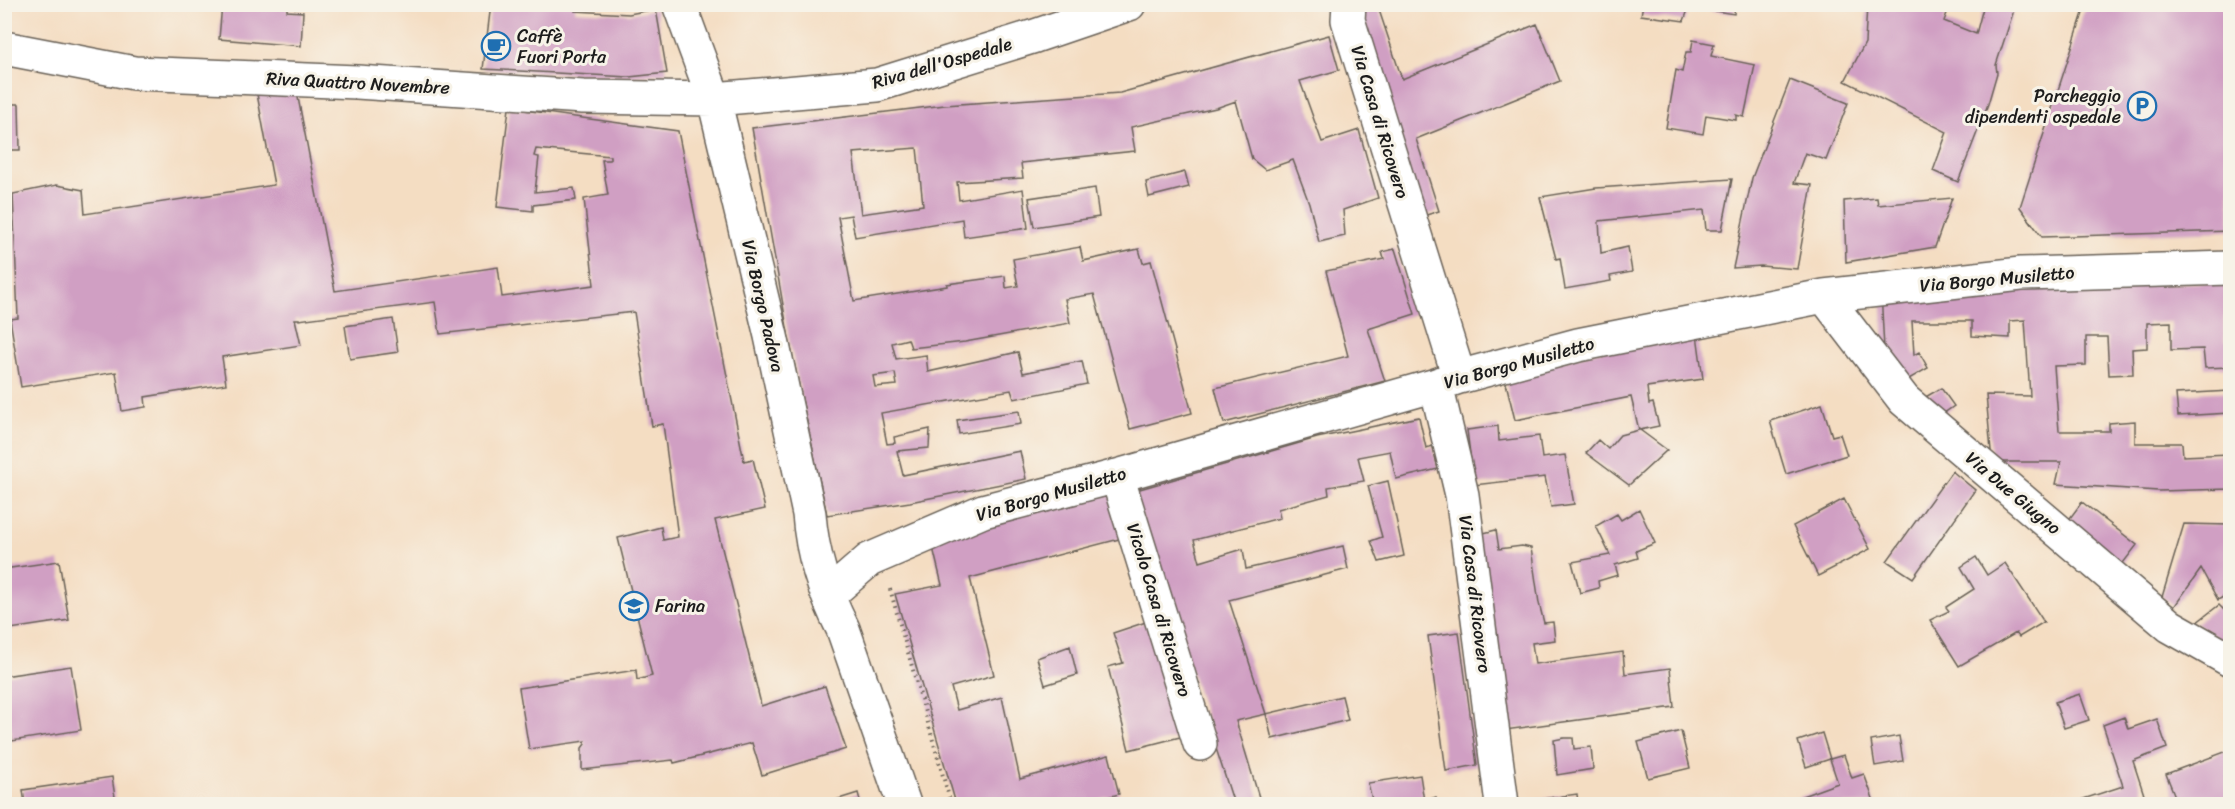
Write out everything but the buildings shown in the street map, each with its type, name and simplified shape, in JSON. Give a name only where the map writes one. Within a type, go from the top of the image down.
[{"type":"street","name":"Via Borgo Padova","points":[[679,4],[714,99],[771,336],[809,514],[811,537],[830,604],[843,629],[904,804]]},
{"type":"street","name":"Riva dell'Ospedale","points":[[714,99],[877,85],[1129,4]]},
{"type":"street","name":"Via Casa di Ricovero","points":[[1349,4],[1348,20],[1447,381],[1502,804]]},
{"type":"street","name":"Riva Quattro Novembre","points":[[4,48],[134,73],[357,82],[583,97],[714,99]]},
{"type":"street","name":"Via Borgo Musiletto","points":[[839,586],[869,560],[983,511],[1117,476],[1578,345],[1824,296],[2021,274],[2230,268]]},
{"type":"street","name":"Via Due Giugno","points":[[1824,296],[1904,400],[2170,626],[2230,660]]},
{"type":"street","name":"Vicolo Casa di Ricovero","points":[[1117,476],[1200,744]]},
{"type":"street","name":"Via Borgo Padova","points":[[809,514],[822,534],[839,586],[843,629]]},
{"type":"place","name":"Caffè Fuori Porta","points":[[496,46]]},
{"type":"place","name":"Parcheggio dipendenti ospedale","points":[[2142,106]]},
{"type":"place","name":"Farina","points":[[634,606]]}]
